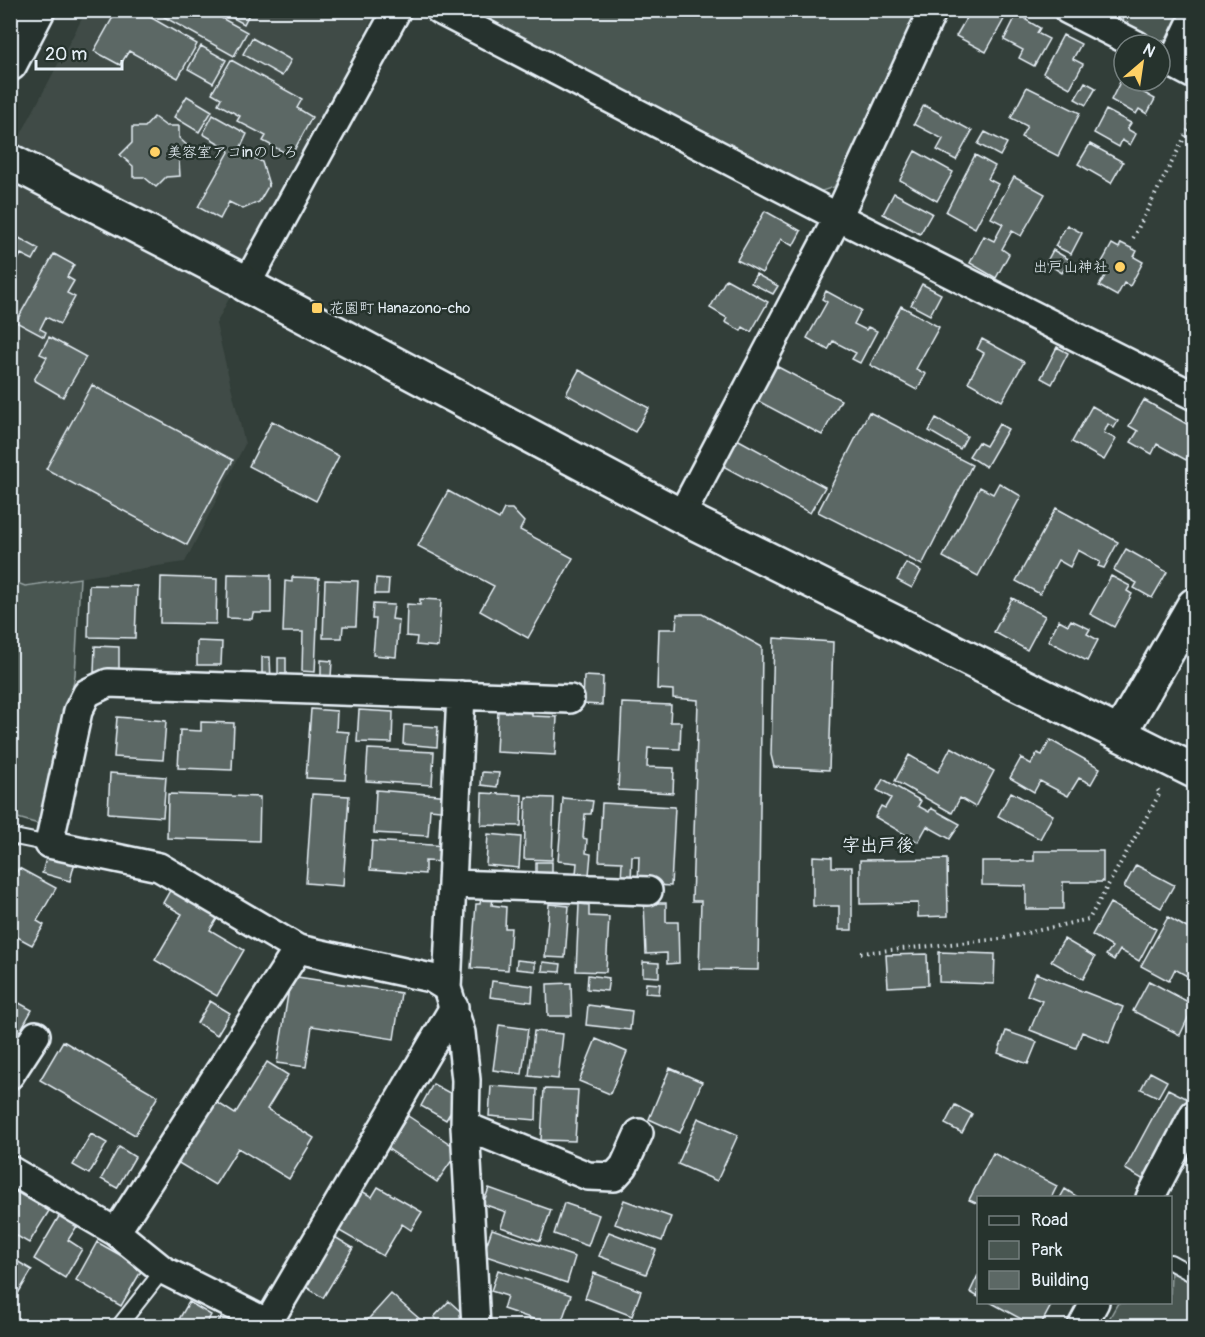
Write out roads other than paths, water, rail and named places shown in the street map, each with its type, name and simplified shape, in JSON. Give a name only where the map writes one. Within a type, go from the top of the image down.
[{"type":"main road","points":[[10,64],[38,10]]},
{"type":"main road","points":[[10,161],[239,279],[246,285],[681,516],[1194,771]]},
{"type":"main road","points":[[1120,733],[1190,621]]},
{"type":"street","points":[[246,285],[398,10]]},
{"type":"street","points":[[439,10],[838,217],[1194,396]]},
{"type":"street","points":[[681,516],[838,217],[933,10]]},
{"type":"street","points":[[1068,10],[1113,33]]},
{"type":"street","points":[[1175,65],[1194,17]]},
{"type":"street","points":[[451,998],[431,978],[298,949],[159,867],[50,844],[78,711],[87,693],[108,683],[570,699]]},
{"type":"street","points":[[461,695],[452,884],[451,998],[461,1033],[465,1071],[465,1126],[476,1326]]},
{"type":"street","points":[[452,884],[648,891]]},
{"type":"street","points":[[116,1232],[298,949]]},
{"type":"street","points":[[10,1170],[116,1232],[163,1270],[270,1324],[451,998]]},
{"type":"street","points":[[10,1074],[36,1035]]},
{"type":"street","points":[[1151,1196],[1194,1114]]},
{"type":"street","points":[[465,1126],[588,1176],[614,1177],[624,1166],[639,1133]]},
{"type":"street","points":[[1082,1326],[1094,1304]]},
{"type":"lane","points":[[10,836],[50,844]]},
{"type":"lane","points":[[1172,1263],[1194,1275]]},
{"type":"lane","points":[[119,1326],[163,1270]]},
{"type":"place","name":"美容室アコinのしろ","points":[[155,152]]},
{"type":"place","name":"出戸山神社","points":[[1120,267]]},
{"type":"place","name":"花園町 Hanazono-cho","points":[[317,308]]},
{"type":"district","name":"字出戸後","points":[[878,845]]}]
